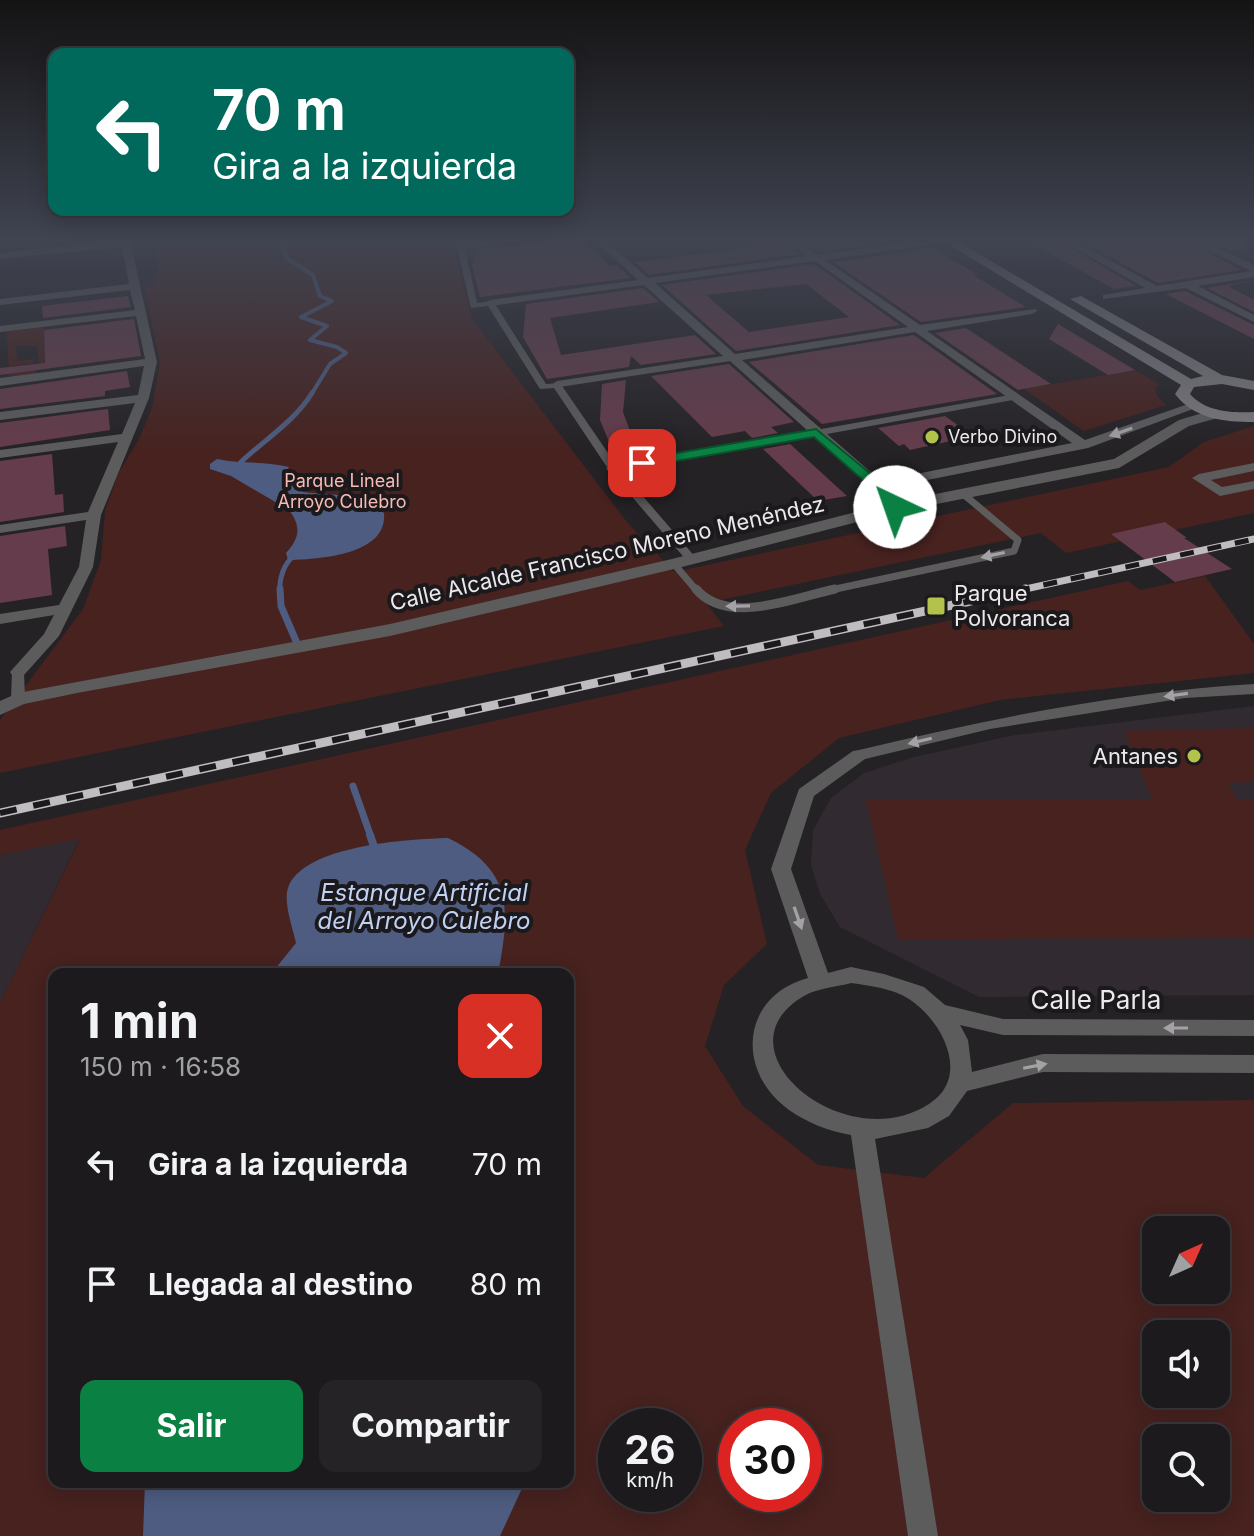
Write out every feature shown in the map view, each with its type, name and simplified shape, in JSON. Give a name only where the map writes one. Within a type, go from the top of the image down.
[{"type":"main road","points":[[1064,310],[1189,384]]},
{"type":"main road","points":[[1096,310],[1218,379],[1254,386]]},
{"type":"main road","points":[[1218,379],[1189,384],[1182,394],[1195,406],[1216,414],[1253,418]]},
{"type":"street","points":[[494,310],[543,387],[1032,311]]},
{"type":"street","points":[[676,310],[878,486],[895,507]]},
{"type":"street","points":[[889,310],[1083,445]]},
{"type":"street","points":[[1236,310],[1254,319]]},
{"type":"street","points":[[0,329],[141,312],[151,362],[143,398],[94,515],[86,567],[51,636],[18,672],[9,704]]},
{"type":"street","points":[[0,382],[151,362]]},
{"type":"street","points":[[557,385],[613,468],[683,562]]},
{"type":"street","points":[[613,468],[1015,397]]},
{"type":"street","points":[[0,416],[143,398]]},
{"type":"street","points":[[878,486],[1083,445],[1195,406]]},
{"type":"street","name":"Calle Alcalde Francisco Moreno Menéndez","points":[[9,704],[390,630],[683,562],[895,507],[1119,463],[1184,423],[1216,414]]},
{"type":"street","points":[[0,454],[126,437]]},
{"type":"street","points":[[1254,467],[1199,478],[1220,492],[1254,485]]},
{"type":"street","points":[[0,529],[94,515]]},
{"type":"street","points":[[0,619],[67,608]]},
{"type":"street","points":[[819,979],[781,869],[806,793],[859,755],[990,724],[1185,693],[1254,689]]},
{"type":"street","points":[[851,975],[884,980],[915,993],[940,1012],[957,1034],[963,1059],[959,1084],[945,1104],[923,1120],[894,1129],[862,1129],[827,1121],[796,1104],[773,1082],[762,1056],[762,1030],[772,1008],[792,990],[819,979],[851,975]]},
{"type":"street","name":"Calle Parla","points":[[940,1012],[1003,1027],[1254,1028]]},
{"type":"street","points":[[959,1084],[1043,1063],[1254,1064]]},
{"type":"street","points":[[862,1129],[923,1536]]},
{"type":"lane","points":[[683,562],[706,601],[736,610],[1014,551],[1018,540],[962,493]]},
{"type":"shaded area","name":"Antanes","points":[[1254,706],[1254,995],[979,997],[840,927],[820,894],[811,865],[813,830],[831,798],[864,773],[914,757],[1015,735]]},
{"type":"shaded area","points":[[80,838],[0,1003],[0,855]]},
{"type":"green space","name":"Parque Lineal Arroyo Culebro","points":[[149,310],[470,310],[472,319],[627,522],[674,572],[1169,467],[1204,442],[1254,426],[1254,513],[1066,553],[1041,533],[706,603],[724,626],[0,773],[0,720],[83,609],[101,560],[105,511],[118,474],[139,439],[152,408],[160,363]]},
{"type":"green space","points":[[44,327],[45,364],[39,364],[37,346],[16,346],[17,361],[34,359],[34,363],[11,366],[12,371],[36,369],[36,374],[9,377],[7,331]]},
{"type":"green space","points":[[1135,370],[1159,384],[1155,389],[1157,396],[1166,405],[1084,431],[1024,389]]},
{"type":"green space","points":[[1205,576],[1254,644],[1254,673],[1000,700],[839,738],[771,793],[745,850],[767,944],[724,985],[705,1046],[743,1106],[818,1165],[924,1178],[1013,1103],[1254,1100],[1254,1536],[0,1536],[0,1003],[80,839],[0,855],[0,830],[1128,581],[1140,590]]},
{"type":"green space","points":[[1254,728],[1254,782],[1228,783],[1237,799],[1254,800],[1254,938],[898,939],[866,800],[1152,799],[1124,731]]},
{"type":"water","points":[[217,459],[289,467],[287,470],[295,486],[303,492],[364,501],[384,513],[382,527],[375,538],[363,547],[332,556],[288,560],[286,553],[297,533],[296,522],[289,510],[231,476],[210,469],[210,464]]},
{"type":"water","name":"Estanque Artificial del Arroyo Culebro","points":[[448,838],[470,850],[496,878],[505,911],[499,968],[276,968],[296,943],[287,894],[298,874],[314,862],[335,854],[359,847]]},
{"type":"water","points":[[145,1488],[522,1488],[500,1536],[143,1536]]},
{"type":"building","points":[[42,310],[110,310],[43,318]]},
{"type":"building","points":[[525,310],[607,310],[550,318],[561,355],[695,335],[716,354],[641,365],[631,356],[629,367],[547,379],[523,337]]},
{"type":"building","points":[[690,310],[723,310],[749,332],[849,317],[839,310],[878,310],[900,325],[736,351]]},
{"type":"building","points":[[903,310],[1007,310],[921,322]]},
{"type":"building","points":[[1197,310],[1223,310],[1254,325],[1254,339]]},
{"type":"building","points":[[134,319],[141,356],[0,375],[0,368],[45,363],[44,330]]},
{"type":"building","points":[[1058,324],[1135,370],[1108,375],[1049,339]]},
{"type":"building","points":[[966,328],[1051,384],[1018,390],[935,333]]},
{"type":"building","points":[[914,335],[997,394],[822,424],[749,362]]},
{"type":"building","points":[[729,364],[794,422],[771,427],[778,433],[752,438],[745,431],[712,437],[651,376]]},
{"type":"building","points":[[127,371],[130,387],[105,391],[105,396],[0,409],[0,389]]},
{"type":"building","points":[[626,380],[623,412],[637,450],[614,454],[600,420],[602,384]]},
{"type":"building","points":[[108,409],[110,430],[0,447],[0,423]]},
{"type":"building","points":[[945,416],[973,436],[910,450],[904,444],[899,446],[878,428]]},
{"type":"building","points":[[790,444],[847,496],[818,501],[763,449]]},
{"type":"building","points":[[52,454],[55,495],[63,494],[64,512],[0,522],[0,461]]},
{"type":"building","points":[[1165,522],[1232,569],[1175,582],[1111,534]]},
{"type":"building","points":[[65,526],[67,546],[48,549],[52,595],[0,603],[0,536]]},
{"type":"waterway","points":[[311,395],[330,364],[346,353],[337,347],[310,340],[327,326],[301,317],[315,310]]},
{"type":"waterway","points":[[245,470],[240,463],[288,421],[312,393]]},
{"type":"waterway","points":[[280,589],[283,572],[294,556]]},
{"type":"waterway","points":[[280,589],[281,606],[296,641]]},
{"type":"waterway","points":[[353,786],[371,837]]},
{"type":"waterway","points":[[370,835],[376,852]]},
{"type":"railway","points":[[1016,591],[1254,539]]},
{"type":"railway","points":[[0,813],[1026,589]]},
{"type":"place","name":"Verbo Divino","points":[[932,437]]},
{"type":"place","name":"Parque Polvoranca","points":[[936,606]]},
{"type":"place","name":"Antanes","points":[[1194,756]]},
{"type":"route","points":[[642,463],[816,433],[878,486],[895,507]]}]
